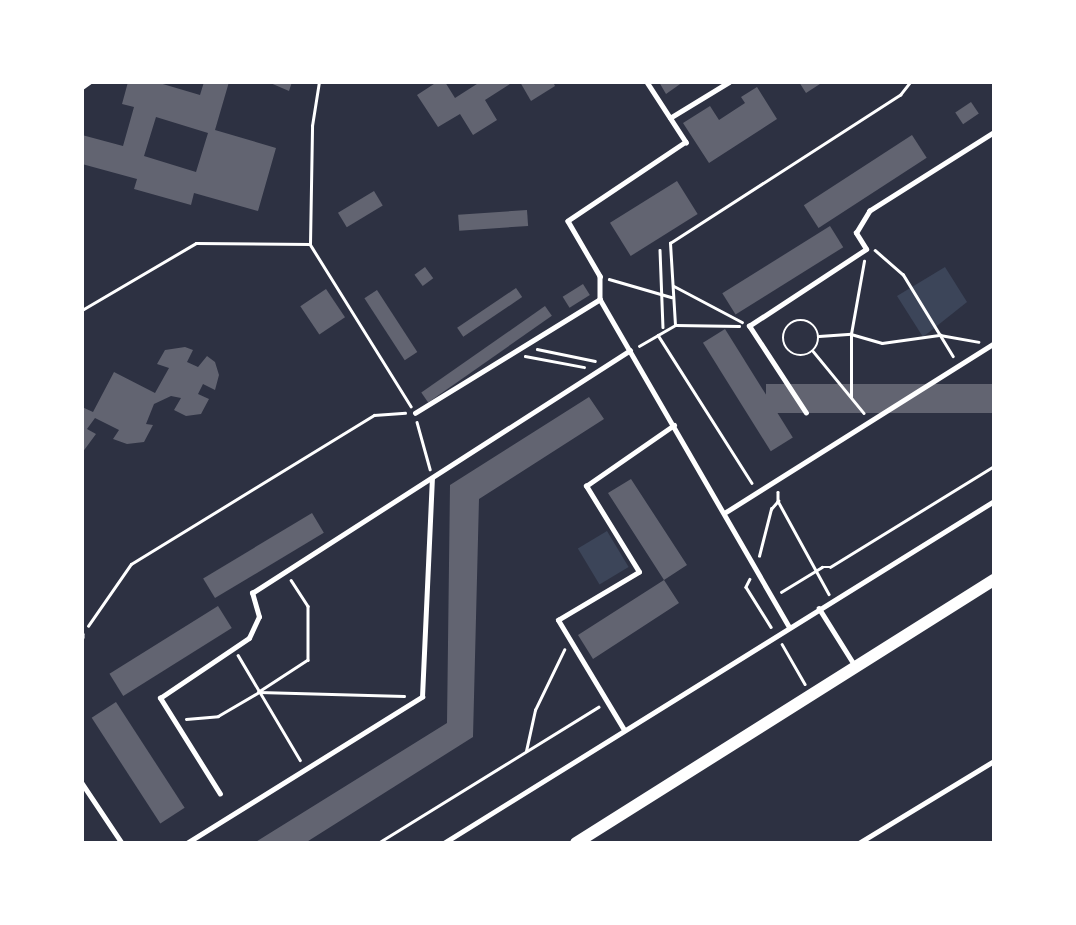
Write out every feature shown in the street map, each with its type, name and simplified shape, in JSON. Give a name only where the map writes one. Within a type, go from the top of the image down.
[{"type":"main road","points":[[576,843],[854,665],[994,580]]},
{"type":"lane","points":[[82,87],[89,82]]},
{"type":"lane","points":[[647,82],[686,142],[568,221],[600,276],[600,299],[726,512],[789,627]]},
{"type":"lane","points":[[670,118],[729,82]]},
{"type":"lane","points":[[806,413],[749,326],[866,249],[856,233],[869,211],[994,132]]},
{"type":"lane","points":[[415,413],[600,299]]},
{"type":"lane","points":[[726,512],[993,343]]},
{"type":"lane","points":[[220,794],[160,698],[234,648],[256,629],[259,617],[252,593],[631,350]]},
{"type":"lane","points":[[624,730],[558,620],[639,572],[586,486],[674,425]]},
{"type":"lane","points":[[187,843],[422,696],[432,479]]},
{"type":"lane","points":[[444,843],[994,501]]},
{"type":"lane","points":[[819,608],[854,665]]},
{"type":"lane","points":[[859,843],[994,761]]},
{"type":"lane","points":[[82,783],[122,843]]},
{"type":"lane","points":[[82,796],[88,792]]},
{"type":"path","points":[[319,82],[312,126],[310,244],[415,413],[432,479]]},
{"type":"path","points":[[675,325],[670,243],[900,95],[910,82]]},
{"type":"path","points":[[856,233],[903,274],[958,365]]},
{"type":"path","points":[[82,310],[196,243],[310,244]]},
{"type":"path","points":[[851,397],[850,334],[866,249]]},
{"type":"path","points":[[660,250],[663,327]]},
{"type":"path","points":[[600,276],[671,297]]},
{"type":"path","points":[[674,286],[749,326]]},
{"type":"path","points":[[803,320],[813,325],[819,335],[814,351],[803,356],[791,354],[783,344],[783,332],[791,323],[803,320]]},
{"type":"path","points":[[631,350],[675,325],[749,326]]},
{"type":"path","points":[[819,335],[850,334],[882,343],[940,335],[993,343]]},
{"type":"path","points":[[658,335],[758,491]]},
{"type":"path","points":[[523,346],[609,364]]},
{"type":"path","points":[[814,351],[870,421]]},
{"type":"path","points":[[512,353],[599,370]]},
{"type":"path","points":[[82,635],[131,564],[374,415],[415,413]]},
{"type":"path","points":[[772,597],[816,570],[830,567],[994,466]]},
{"type":"path","points":[[779,478],[778,501],[832,600]]},
{"type":"path","points":[[174,720],[218,716],[308,660],[308,606],[286,572]]},
{"type":"path","points":[[526,751],[536,710],[569,640]]},
{"type":"path","points":[[234,648],[306,769]]},
{"type":"path","points":[[260,692],[422,696]]},
{"type":"path","points":[[378,843],[607,701]]},
{"type":"shaded area","points":[[945,267],[967,302],[923,337],[897,296]]},
{"type":"shaded area","points":[[607,531],[629,567],[599,585],[578,549]]},
{"type":"building","points":[[128,82],[156,82],[200,95],[204,82],[229,82],[215,130],[276,148],[258,211],[194,193],[191,205],[134,189],[137,179],[82,164],[82,135],[123,146],[134,107],[122,104]],"holes":[[[156,117],[208,133],[196,172],[144,156]]]},
{"type":"building","points":[[268,82],[292,82],[289,91]]},
{"type":"building","points":[[437,82],[445,82],[455,98],[480,82],[513,82],[485,100],[497,120],[473,135],[460,114],[438,127],[417,95]]},
{"type":"building","points":[[520,82],[553,82],[555,86],[531,101]]},
{"type":"building","points":[[659,82],[683,82],[666,94]]},
{"type":"building","points":[[799,82],[823,82],[806,93]]},
{"type":"building","points":[[757,87],[777,119],[709,163],[683,123],[710,106],[719,120],[745,103],[741,97]]},
{"type":"building","points":[[971,102],[979,114],[963,124],[955,113]]},
{"type":"building","points":[[912,135],[927,158],[819,228],[804,205]]},
{"type":"building","points":[[677,181],[698,214],[631,256],[610,223]]},
{"type":"building","points":[[374,191],[383,206],[347,227],[338,213]]},
{"type":"building","points":[[527,210],[528,226],[459,231],[458,215]]},
{"type":"building","points":[[830,226],[843,247],[736,315],[722,293]]},
{"type":"building","points":[[425,267],[433,278],[423,286],[414,275]]},
{"type":"building","points":[[583,284],[590,295],[570,308],[563,297]]},
{"type":"building","points":[[516,288],[522,297],[463,337],[457,328]]},
{"type":"building","points":[[326,289],[345,317],[319,335],[300,306]]},
{"type":"building","points":[[377,290],[417,352],[405,360],[364,298]]},
{"type":"building","points":[[545,306],[552,316],[428,402],[421,393]]},
{"type":"building","points":[[725,329],[793,438],[771,451],[703,343]]},
{"type":"building","points":[[185,347],[193,350],[187,362],[198,367],[207,356],[215,362],[219,375],[215,390],[203,384],[198,394],[209,399],[201,414],[186,416],[174,410],[181,398],[171,396],[154,404],[146,424],[153,425],[144,442],[127,444],[113,439],[119,430],[95,418],[87,429],[96,434],[82,453],[82,407],[93,412],[114,372],[155,393],[169,368],[157,364],[165,350]]},
{"type":"building","points":[[766,384],[994,384],[994,413],[766,413]]},
{"type":"building","points":[[589,397],[604,419],[479,499],[473,737],[305,843],[254,843],[447,723],[450,485]]},
{"type":"building","points":[[631,479],[687,565],[664,580],[608,493]]},
{"type":"building","points":[[312,513],[324,533],[215,598],[203,578]]},
{"type":"building","points":[[664,580],[679,603],[593,659],[578,635]]},
{"type":"building","points":[[218,606],[232,628],[123,696],[109,674]]},
{"type":"building","points":[[116,702],[185,808],[160,823],[92,718]]}]
